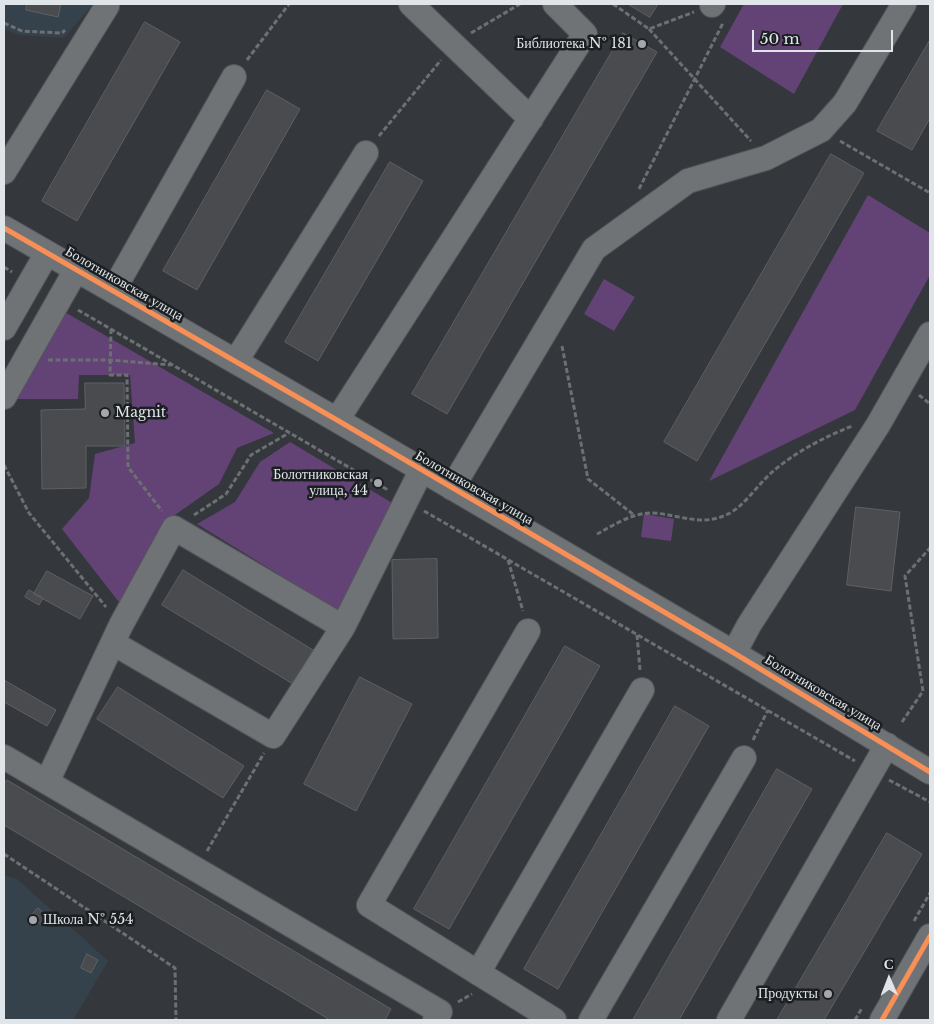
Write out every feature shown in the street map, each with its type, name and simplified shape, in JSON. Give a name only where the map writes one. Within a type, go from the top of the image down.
[{"type":"street","points":[[411,4],[531,119]]},
{"type":"street","points":[[452,488],[594,249],[688,181],[766,158],[821,130],[845,104],[904,4]]},
{"type":"street","points":[[4,172],[107,6]]},
{"type":"street","points":[[337,420],[585,34],[568,9]]},
{"type":"street","points":[[113,291],[234,77]]},
{"type":"street","points":[[236,361],[366,152]]},
{"type":"street","name":"Болотниковская улица","points":[[4,228],[236,361],[734,653],[930,772]]},
{"type":"street","points":[[4,328],[47,253]]},
{"type":"street","points":[[4,397],[76,270]]},
{"type":"street","points":[[734,653],[754,616],[878,425],[930,334]]},
{"type":"street","points":[[117,634],[273,736],[344,627],[405,500],[422,471]]},
{"type":"street","points":[[47,782],[117,634],[174,528],[344,627]]},
{"type":"street","points":[[528,631],[369,905],[554,1020]]},
{"type":"street","points":[[485,977],[642,690]]},
{"type":"street","points":[[729,1020],[887,745]]},
{"type":"street","points":[[4,757],[196,869],[438,1016]]},
{"type":"street","points":[[591,1020],[744,758]]},
{"type":"street","points":[[882,1020],[930,936]]},
{"type":"path","points":[[234,77],[289,4]]},
{"type":"path","points":[[366,152],[454,44],[520,4]]},
{"type":"path","points":[[613,4],[649,29],[766,158]]},
{"type":"path","points":[[638,191],[728,13],[712,4],[649,29]]},
{"type":"path","points":[[4,23],[22,31],[62,33],[68,27]]},
{"type":"path","points":[[821,130],[930,193]]},
{"type":"path","points":[[4,267],[31,283]]},
{"type":"path","points":[[59,299],[637,635],[930,802]]},
{"type":"path","points":[[555,315],[588,480],[634,515]]},
{"type":"path","points":[[111,329],[110,375],[126,375],[128,467],[174,528],[226,494],[251,455],[290,433]]},
{"type":"path","points":[[24,360],[110,360],[172,365]]},
{"type":"path","points":[[597,534],[634,515],[653,513],[681,519],[712,521],[731,513],[772,473],[812,445],[857,424],[878,425]]},
{"type":"path","points":[[4,465],[29,513],[117,634]]},
{"type":"path","points":[[902,722],[923,691],[905,576],[930,548]]},
{"type":"path","points":[[507,559],[528,631]]},
{"type":"path","points":[[637,635],[642,690]]},
{"type":"path","points":[[744,758],[768,710]]},
{"type":"path","points":[[196,869],[273,736]]},
{"type":"path","points":[[4,854],[175,968],[176,1020]]},
{"type":"path","points":[[438,1016],[485,977]]},
{"type":"shaded area","points":[[4,4],[93,4],[64,38],[20,35],[4,29]]},
{"type":"shaded area","points":[[744,4],[843,4],[794,94],[720,47]]},
{"type":"shaded area","points":[[868,195],[930,233],[930,275],[855,410],[709,481]]},
{"type":"shaded area","points":[[604,279],[635,297],[614,331],[584,314]]},
{"type":"shaded area","points":[[63,311],[274,433],[237,448],[219,484],[165,522],[122,606],[62,529],[89,498],[95,454],[135,443],[130,375],[79,375],[78,399],[13,399]]},
{"type":"shaded area","points":[[290,442],[394,504],[340,612],[197,524],[235,502],[260,462]]},
{"type":"shaded area","points":[[644,514],[674,519],[671,541],[641,537]]},
{"type":"shaded area","name":"Школа № 554","points":[[4,875],[17,879],[108,961],[73,1020],[4,1020]]},
{"type":"building","points":[[27,4],[61,4],[58,17],[26,10]]},
{"type":"building","points":[[628,4],[658,4],[650,17]]},
{"type":"building","points":[[145,22],[180,42],[77,221],[42,201]]},
{"type":"building","points":[[623,33],[657,52],[447,414],[412,394]]},
{"type":"building","points":[[930,40],[930,118],[912,150],[877,131]]},
{"type":"building","points":[[267,90],[300,109],[197,290],[163,271]]},
{"type":"building","points":[[831,154],[864,173],[697,461],[664,442]]},
{"type":"building","points":[[390,162],[423,181],[318,361],[285,342]]},
{"type":"building","points":[[85,383],[124,383],[125,446],[86,446],[86,488],[42,489],[41,410],[85,409]]},
{"type":"building","points":[[856,507],[900,512],[891,591],[847,585]]},
{"type":"building","points":[[437,559],[438,638],[393,639],[392,560]]},
{"type":"building","points":[[183,570],[313,650],[293,684],[162,605]]},
{"type":"building","points":[[47,571],[93,596],[80,619],[34,594]]},
{"type":"building","points":[[29,590],[43,598],[39,605],[25,597]]},
{"type":"building","points":[[565,646],[600,666],[449,929],[414,909]]},
{"type":"building","points":[[360,677],[412,704],[356,811],[304,784]]},
{"type":"building","points":[[4,680],[56,710],[47,726],[4,702]]},
{"type":"building","points":[[118,687],[244,766],[223,798],[97,719]]},
{"type":"building","points":[[675,706],[709,726],[558,989],[524,969]]},
{"type":"building","points":[[777,769],[812,789],[679,1020],[633,1020]]},
{"type":"building","points":[[7,780],[391,1009],[385,1020],[330,1020],[4,825],[4,785]]},
{"type":"building","points":[[887,833],[922,854],[824,1020],[777,1020]]},
{"type":"building","points":[[38,908],[50,919],[44,927],[31,916]]},
{"type":"building","points":[[87,954],[98,960],[91,973],[81,968]]},
{"type":"cycle path","points":[[4,228],[337,420],[734,653],[930,772]]},
{"type":"cycle path","points":[[882,1020],[930,936]]},
{"type":"place","name":"Библиотека № 181","points":[[642,44]]},
{"type":"place","name":"Magnit","points":[[105,413]]},
{"type":"place","name":"Болотниковская улица, 44","points":[[378,483]]},
{"type":"place","name":"Школа № 554","points":[[33,920]]},
{"type":"place","name":"Продукты","points":[[828,994]]}]
